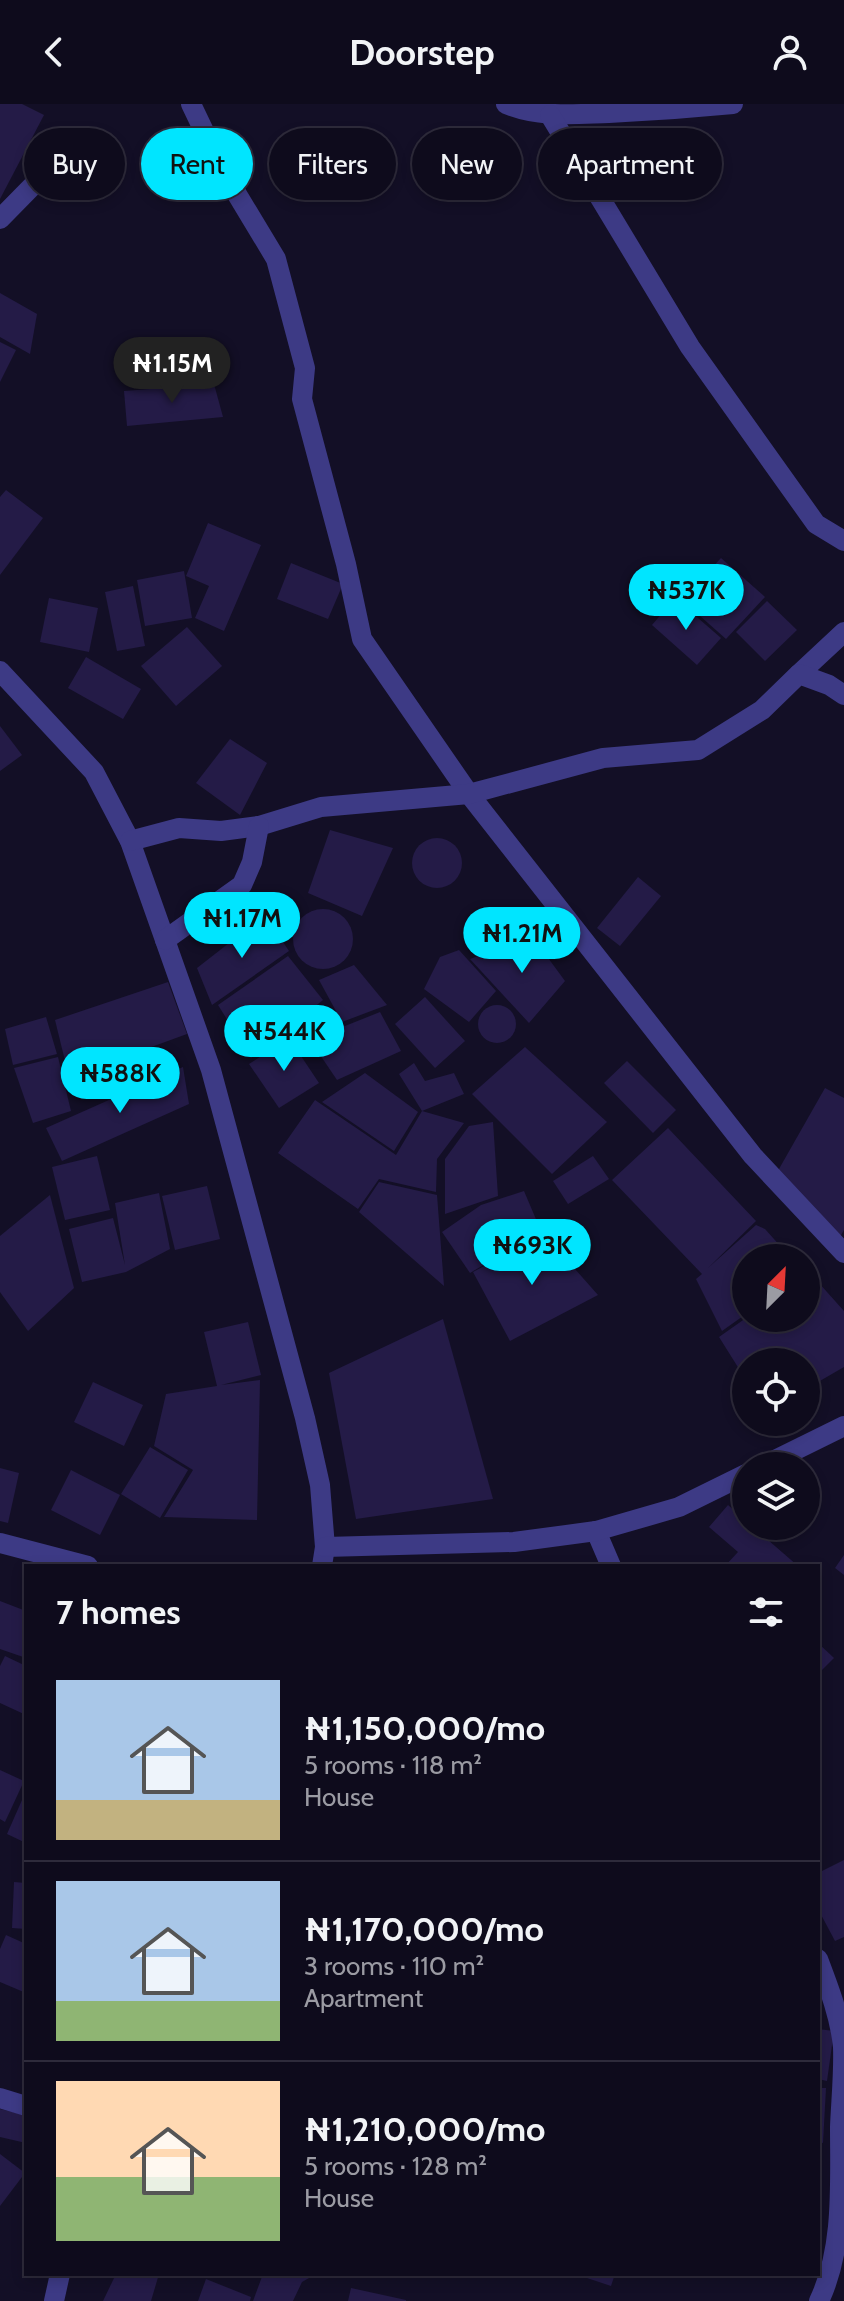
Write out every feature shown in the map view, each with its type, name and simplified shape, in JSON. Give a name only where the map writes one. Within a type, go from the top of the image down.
[{"type":"street","points":[[191,104],[223,171],[276,259],[305,368],[302,399],[346,564],[362,639],[469,794],[753,1156],[844,1253]]},
{"type":"street","points":[[506,104],[522,111],[550,115],[733,104]]},
{"type":"street","points":[[550,115],[690,347],[816,524],[844,541]]},
{"type":"street","points":[[0,219],[24,195]]},
{"type":"street","points":[[130,841],[179,828],[221,831],[259,826],[321,807],[469,794],[603,758],[698,750],[762,710],[844,632]]},
{"type":"street","points":[[0,671],[94,772],[130,841],[211,1070],[305,1418],[320,1485],[324,1557],[514,1542],[596,1531],[679,1507],[732,1481]]},
{"type":"street","points":[[799,674],[829,685],[844,695]]},
{"type":"street","points":[[165,940],[242,885],[252,862],[259,826]]},
{"type":"street","points":[[791,1452],[844,1426]]},
{"type":"street","points":[[596,1531],[610,1564]]},
{"type":"street","points":[[0,1543],[80,1564]]},
{"type":"street","points":[[819,2301],[827,2287],[841,2227],[840,2126],[844,2050],[836,2007],[820,1964]]},
{"type":"street","points":[[0,2098],[24,2105]]},
{"type":"street","points":[[54,2301],[60,2276]]},
{"type":"building","points":[[0,104],[22,104],[44,115],[37,128],[24,128],[24,153],[0,199]]},
{"type":"building","points":[[0,293],[37,314],[30,354],[0,337]]},
{"type":"building","points":[[0,342],[16,350],[0,382]]},
{"type":"building","points":[[214,384],[223,417],[127,426],[124,391]]},
{"type":"building","points":[[6,490],[43,518],[0,575],[0,497]]},
{"type":"building","points":[[208,523],[261,545],[224,631],[195,618],[209,586],[186,576]]},
{"type":"building","points":[[721,558],[765,597],[726,639],[682,600]]},
{"type":"building","points":[[291,563],[343,584],[328,619],[277,599]]},
{"type":"building","points":[[184,571],[192,618],[145,626],[137,580]]},
{"type":"building","points":[[133,586],[145,646],[117,651],[105,592]]},
{"type":"building","points":[[49,598],[98,608],[89,652],[40,642]]},
{"type":"building","points":[[675,598],[721,638],[697,665],[652,625]]},
{"type":"building","points":[[767,601],[797,630],[765,661],[736,632]]},
{"type":"building","points":[[187,627],[222,666],[176,706],[141,666]]},
{"type":"building","points":[[86,657],[141,689],[123,719],[68,688]]},
{"type":"building","points":[[0,726],[22,755],[0,771]]},
{"type":"building","points":[[230,739],[267,763],[240,815],[196,783]]},
{"type":"building","points":[[330,830],[393,848],[362,916],[308,893]]},
{"type":"building","points":[[437,838],[455,845],[462,863],[455,881],[437,888],[419,881],[412,863],[419,845]]},
{"type":"building","points":[[638,877],[661,896],[620,946],[597,928]]},
{"type":"building","points":[[323,909],[344,918],[353,939],[344,960],[323,969],[302,960],[293,939],[302,918]]},
{"type":"building","points":[[265,915],[289,951],[212,1005],[197,968]]},
{"type":"building","points":[[532,936],[565,981],[529,1023],[470,959]]},
{"type":"building","points":[[459,950],[496,991],[469,1022],[424,989],[440,957]]},
{"type":"building","points":[[288,956],[323,1000],[251,1058],[218,1005]]},
{"type":"building","points":[[354,965],[387,1005],[342,1022],[319,980]]},
{"type":"building","points":[[168,982],[187,1034],[69,1077],[55,1020]]},
{"type":"building","points":[[425,997],[465,1041],[435,1068],[395,1024]]},
{"type":"building","points":[[497,1005],[510,1011],[516,1024],[510,1037],[497,1043],[484,1037],[478,1024],[484,1011]]},
{"type":"building","points":[[380,1012],[401,1051],[337,1080],[310,1040]]},
{"type":"building","points":[[46,1017],[57,1054],[13,1065],[5,1029]]},
{"type":"building","points":[[289,1038],[319,1083],[279,1108],[249,1064]]},
{"type":"building","points":[[525,1047],[607,1122],[552,1174],[472,1094]]},
{"type":"building","points":[[58,1057],[71,1111],[33,1123],[14,1068]]},
{"type":"building","points":[[627,1061],[676,1110],[653,1133],[604,1083]]},
{"type":"building","points":[[414,1063],[425,1081],[454,1073],[464,1094],[422,1111],[399,1074]]},
{"type":"building","points":[[183,1067],[189,1104],[62,1161],[46,1128]]},
{"type":"building","points":[[365,1073],[418,1112],[394,1151],[322,1102]]},
{"type":"building","points":[[825,1088],[844,1098],[844,1230],[838,1240],[775,1176]]},
{"type":"building","points":[[315,1100],[396,1155],[422,1111],[464,1123],[437,1159],[436,1192],[379,1179],[358,1209],[278,1153]]},
{"type":"building","points":[[493,1122],[498,1196],[445,1214],[445,1159],[469,1126]]},
{"type":"building","points":[[668,1128],[756,1221],[708,1268],[732,1246],[732,1324],[722,1331],[696,1279],[702,1274],[612,1180]]},
{"type":"building","points":[[97,1156],[110,1210],[65,1220],[52,1167]]},
{"type":"building","points":[[593,1156],[609,1179],[568,1204],[553,1181]]},
{"type":"building","points":[[379,1182],[437,1195],[444,1286],[359,1212]]},
{"type":"building","points":[[207,1186],[220,1239],[175,1250],[162,1196]]},
{"type":"building","points":[[524,1191],[541,1231],[470,1273],[442,1232],[481,1205]]},
{"type":"building","points":[[159,1193],[170,1249],[126,1272],[82,1282],[69,1229],[113,1218],[125,1265],[115,1203]]},
{"type":"building","points":[[50,1195],[74,1288],[28,1331],[0,1292],[0,1236]]},
{"type":"building","points":[[756,1225],[765,1229],[778,1244],[735,1244]]},
{"type":"building","points":[[544,1234],[598,1295],[510,1341],[473,1272]]},
{"type":"building","points":[[820,1284],[844,1311],[844,1367],[820,1381],[820,1348],[732,1348],[732,1358],[719,1337],[732,1328],[732,1332],[820,1332]]},
{"type":"building","points":[[443,1319],[493,1499],[356,1519],[329,1373]]},
{"type":"building","points":[[248,1322],[261,1375],[221,1385],[260,1380],[257,1520],[164,1517],[193,1470],[154,1446],[166,1394],[217,1386],[204,1332]]},
{"type":"building","points":[[93,1382],[143,1405],[124,1446],[74,1422]]},
{"type":"building","points":[[150,1447],[188,1470],[160,1518],[121,1494]]},
{"type":"building","points":[[0,1468],[19,1473],[8,1523],[0,1521]]},
{"type":"building","points":[[71,1470],[120,1495],[100,1535],[51,1510]]},
{"type":"building","points":[[728,1505],[732,1509],[732,1540],[768,1540],[796,1564],[727,1564],[738,1552],[709,1527]]},
{"type":"building","points":[[844,1555],[844,1575],[835,1568]]},
{"type":"building","points":[[0,1601],[24,1610],[24,1657],[0,1649]]},
{"type":"building","points":[[820,1645],[834,1658],[820,1672]]},
{"type":"building","points":[[5,1656],[24,1665],[24,1714],[0,1703],[0,1666]]},
{"type":"building","points":[[0,1770],[24,1781],[5,1822],[0,1819]]},
{"type":"building","points":[[24,1796],[24,1842],[7,1834]]},
{"type":"building","points":[[844,1860],[844,1937],[835,1941],[820,1913],[820,1872]]},
{"type":"building","points":[[14,1882],[24,1883],[24,1929],[12,1928]]},
{"type":"building","points":[[6,1935],[24,1943],[24,1992],[0,1982],[0,1949]]},
{"type":"building","points":[[820,2029],[834,2031],[827,2081],[820,2079]]},
{"type":"building","points":[[820,2088],[826,2088],[823,2143],[820,2142]]},
{"type":"building","points":[[0,2109],[24,2115],[24,2143],[0,2137]]},
{"type":"building","points":[[0,2154],[24,2174],[0,2206]]},
{"type":"building","points":[[115,2276],[158,2276],[151,2301],[103,2301]]},
{"type":"building","points":[[262,2276],[312,2276],[302,2282],[293,2301],[253,2301]]},
{"type":"building","points":[[581,2276],[614,2276],[611,2286]]},
{"type":"building","points":[[206,2279],[251,2297],[250,2301],[198,2301]]},
{"type":"building","points":[[351,2288],[406,2300],[406,2301],[348,2301]]}]
